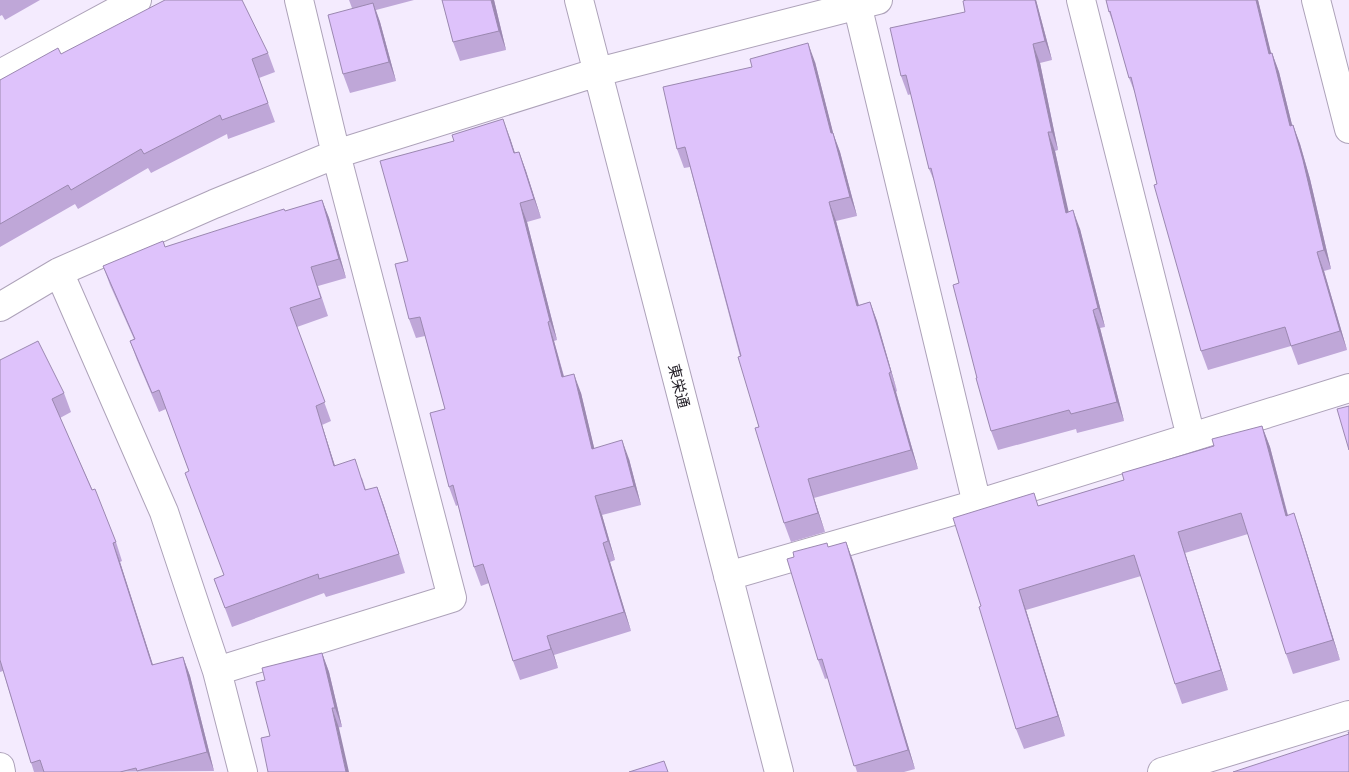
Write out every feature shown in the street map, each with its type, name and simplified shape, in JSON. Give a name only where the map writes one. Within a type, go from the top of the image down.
[{"type":"street","points":[[0,74],[137,0]]},
{"type":"street","points":[[217,671],[452,598],[336,154],[300,0]]},
{"type":"street","name":"東栄通","points":[[579,0],[779,772]]},
{"type":"street","points":[[1081,0],[1192,437]]},
{"type":"street","points":[[1316,0],[1349,129]]},
{"type":"street","points":[[0,307],[59,272],[214,204],[336,154],[598,72],[864,2],[977,504]]},
{"type":"street","points":[[59,272],[164,512],[217,671],[243,772]]},
{"type":"street","points":[[728,576],[977,504],[1349,388]]},
{"type":"street","points":[[1162,772],[1349,716]]},
{"type":"street","points":[[0,767],[2,772]]},
{"type":"building","points":[[165,0],[242,0],[268,53],[252,59],[268,103],[222,120],[220,115],[144,154],[141,149],[71,190],[68,185],[0,224],[0,80],[58,48],[61,54]]},
{"type":"building","points":[[442,0],[491,0],[499,31],[453,42]]},
{"type":"building","points":[[1035,0],[1045,41],[1033,44],[1052,132],[1048,132],[1066,213],[1073,210],[1098,308],[1093,310],[1117,402],[1071,414],[1069,410],[991,431],[953,285],[959,283],[931,168],[929,169],[906,75],[901,76],[890,28],[965,12],[963,1]]},
{"type":"building","points":[[1106,0],[1256,0],[1269,54],[1272,53],[1290,126],[1293,125],[1303,160],[1324,250],[1317,252],[1340,331],[1291,346],[1285,327],[1201,351],[1154,185],[1157,184],[1131,77],[1129,78]]},
{"type":"building","points":[[373,3],[389,62],[343,74],[328,15]]},
{"type":"building","points":[[808,43],[850,197],[829,202],[857,306],[870,302],[891,372],[889,373],[911,450],[808,479],[818,513],[784,523],[755,428],[759,427],[738,357],[741,356],[685,147],[677,149],[663,87],[752,67],[750,59]]},
{"type":"building","points":[[503,119],[514,153],[519,152],[534,199],[520,203],[562,377],[574,374],[592,449],[622,440],[634,486],[595,496],[608,541],[603,543],[624,612],[547,636],[551,649],[513,661],[483,564],[474,567],[453,485],[449,487],[430,413],[445,409],[420,317],[409,319],[395,264],[408,261],[380,161],[454,141],[452,135]]},
{"type":"building","points":[[322,200],[339,259],[311,267],[321,298],[290,308],[325,402],[316,406],[334,466],[355,459],[365,490],[377,487],[399,554],[319,579],[318,574],[225,608],[214,579],[224,575],[185,473],[189,471],[159,390],[152,393],[130,341],[135,339],[103,266],[163,241],[165,247],[284,209],[285,211]]},
{"type":"building","points":[[38,341],[64,393],[52,399],[92,490],[95,489],[116,542],[113,543],[152,665],[183,657],[207,752],[137,771],[136,768],[120,772],[44,772],[40,760],[31,763],[0,660],[0,360]]},
{"type":"building","points":[[1349,406],[1349,450],[1337,409]]},
{"type":"building","points":[[1262,426],[1286,516],[1294,513],[1333,640],[1286,654],[1241,513],[1178,532],[1221,670],[1175,684],[1134,555],[1019,590],[1058,716],[1016,729],[979,607],[981,606],[953,518],[1034,493],[1038,506],[1124,480],[1122,473],[1214,446],[1212,439]]},
{"type":"building","points":[[846,542],[908,750],[854,766],[822,659],[818,660],[787,559],[794,557],[793,552],[827,543],[828,547]]},
{"type":"building","points":[[322,653],[335,708],[332,708],[346,772],[268,772],[261,738],[270,736],[256,682],[265,680],[262,668]]},
{"type":"building","points":[[1349,734],[1349,772],[1233,772]]},
{"type":"building","points":[[664,761],[668,772],[629,772]]}]
